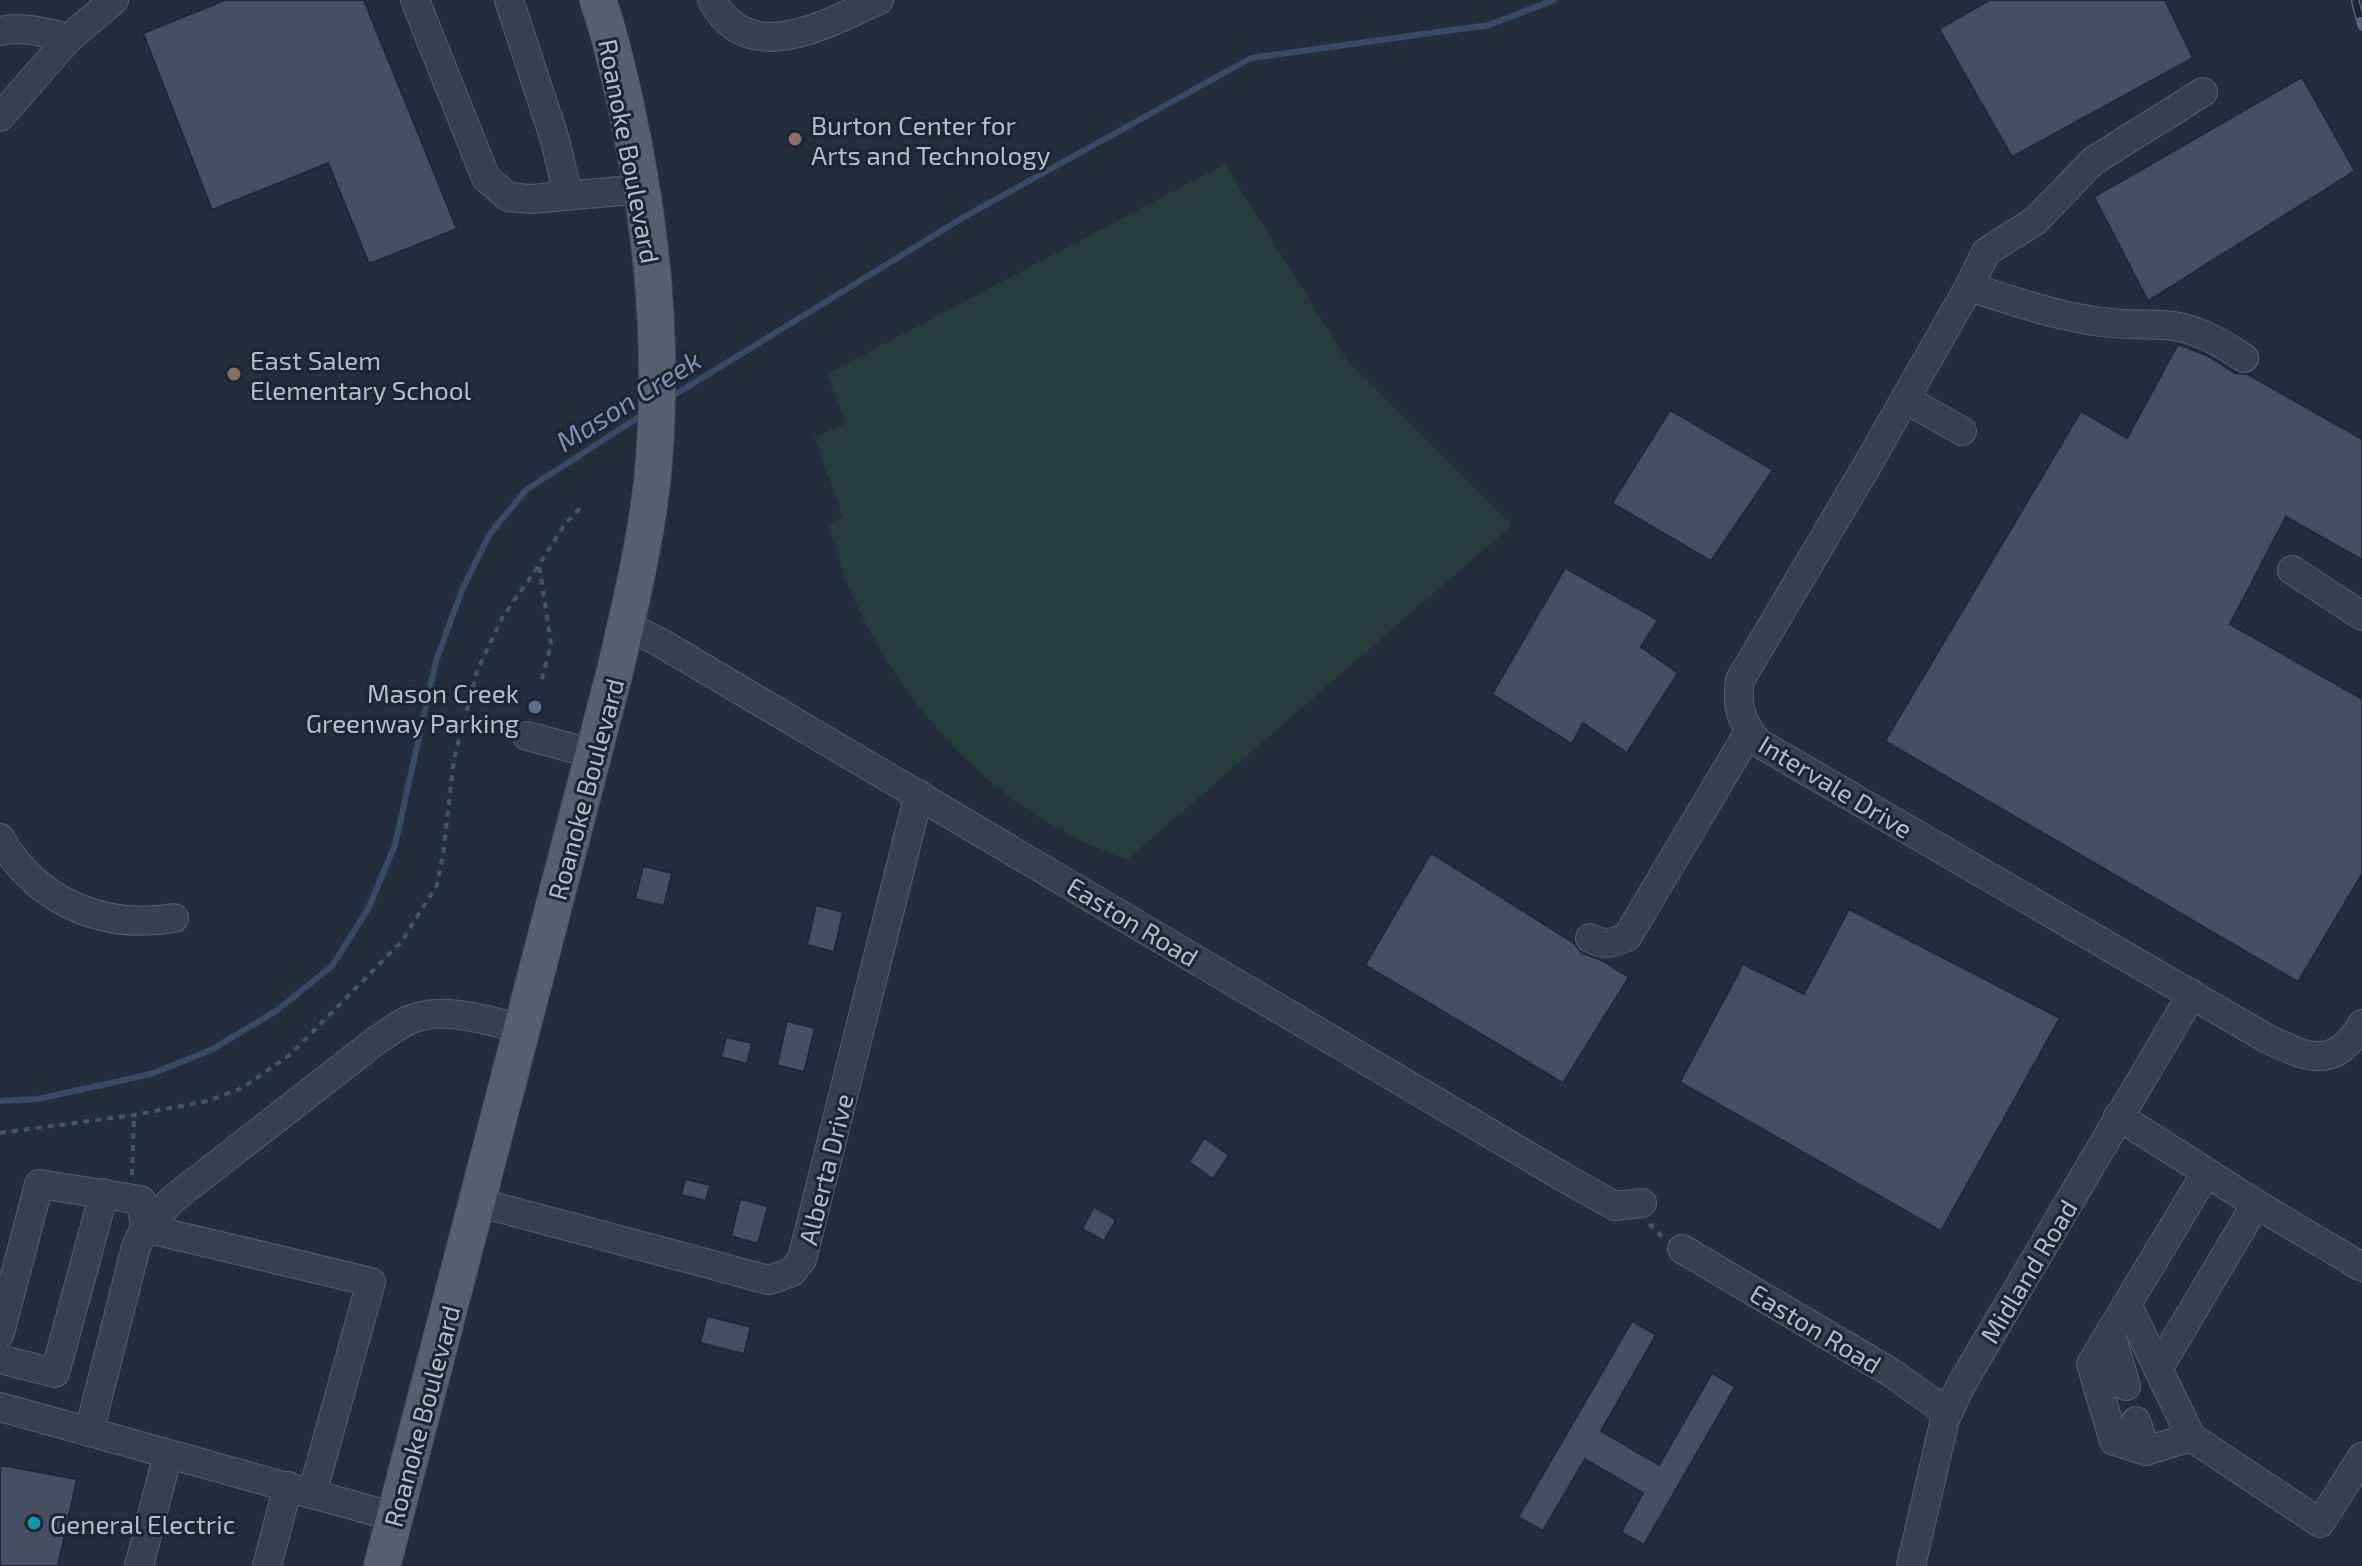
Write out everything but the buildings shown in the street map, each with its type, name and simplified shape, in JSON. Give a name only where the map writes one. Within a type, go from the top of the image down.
[{"type":"main road","name":"Roanoke Boulevard","points":[[382,1566],[594,754],[643,543],[657,417],[658,341],[653,262],[621,84],[598,0]]},
{"type":"street","points":[[0,117],[69,38],[114,0]]},
{"type":"street","points":[[415,0],[486,178],[508,197],[531,199],[642,189]]},
{"type":"street","points":[[509,0],[555,140],[568,195]]},
{"type":"street","points":[[712,0],[723,16],[739,28],[769,38],[793,36],[879,0]]},
{"type":"street","points":[[0,31],[44,32],[69,38]]},
{"type":"street","name":"Intervale Drive","points":[[2203,92],[2093,161],[2035,221],[1986,252],[1905,399],[1740,680],[1737,697],[1739,711],[1749,732],[1759,743],[2266,1038],[2300,1055],[2315,1057],[2341,1050],[2362,1024]]},
{"type":"street","points":[[1969,287],[2057,314],[2102,322],[2165,325],[2192,330],[2217,340],[2244,358]]},
{"type":"street","points":[[1905,399],[1962,431]]},
{"type":"street","points":[[2292,570],[2362,616]]},
{"type":"street","name":"Easton Road","points":[[626,625],[919,794],[1602,1199],[1615,1206],[1642,1203]]},
{"type":"street","points":[[1590,938],[1602,943],[1615,943],[1627,937],[1749,732]]},
{"type":"street","points":[[527,736],[594,754]]},
{"type":"street","name":"Alberta Drive","points":[[477,1202],[769,1280],[792,1272],[802,1259],[919,794]]},
{"type":"street","points":[[0,838],[10,856],[29,877],[50,895],[75,909],[102,918],[130,922],[174,918]]},
{"type":"street","name":"Midland Road","points":[[1911,1566],[1948,1413],[1995,1324],[2192,994]]},
{"type":"street","points":[[89,1432],[136,1247],[145,1228],[173,1199],[377,1040],[410,1020],[437,1014],[522,1029]]},
{"type":"street","points":[[2118,1116],[2362,1267]]},
{"type":"street","points":[[2191,1437],[2146,1451],[2114,1441],[2091,1364],[2206,1173]]},
{"type":"street","points":[[0,1333],[39,1184],[141,1200],[145,1228]]},
{"type":"street","points":[[55,1373],[104,1193]]},
{"type":"street","points":[[2158,1369],[2256,1204]]},
{"type":"street","points":[[145,1228],[371,1282],[300,1490],[267,1566]]},
{"type":"street","name":"Easton Road","points":[[1682,1249],[1890,1372],[1948,1413]]},
{"type":"street","points":[[2128,1306],[2191,1437],[2320,1523],[2362,1457]]},
{"type":"street","points":[[2111,1335],[2126,1386]]},
{"type":"street","points":[[0,1359],[100,1384]]},
{"type":"street","points":[[0,1407],[395,1517]]},
{"type":"street","points":[[2136,1421],[2146,1451]]},
{"type":"street","points":[[139,1566],[168,1454]]},
{"type":"path","points":[[0,1133],[134,1115],[208,1101],[253,1081],[291,1054],[402,941],[437,885],[454,759],[477,671],[502,618],[565,524],[583,505]]},
{"type":"path","points":[[539,565],[551,644],[542,679]]},
{"type":"path","points":[[132,1177],[134,1115]]},
{"type":"path","points":[[1642,1203],[1649,1225],[1682,1249]]},
{"type":"green space","points":[[1225,164],[1348,362],[1512,525],[1127,860],[1070,835],[1001,790],[941,733],[915,701],[891,668],[848,587],[828,525],[843,517],[814,437],[846,424],[827,374]]},
{"type":"waterway","name":"Mason Creek","points":[[671,397],[964,217],[1251,58],[1489,25],[1554,0]]},
{"type":"waterway","name":"Mason Creek","points":[[0,1101],[38,1099],[151,1074],[211,1050],[276,1011],[332,966],[368,909],[395,845],[436,661],[462,590],[489,535],[526,490],[645,413]]},
{"type":"railway","points":[[2355,0],[2362,26]]},
{"type":"place","name":"Burton Center for Arts and Technology","points":[[795,139]]},
{"type":"place","name":"East Salem Elementary School","points":[[234,374]]},
{"type":"place","name":"Mason Creek Greenway Parking","points":[[535,707]]},
{"type":"place","name":"General Electric","points":[[34,1523]]}]
